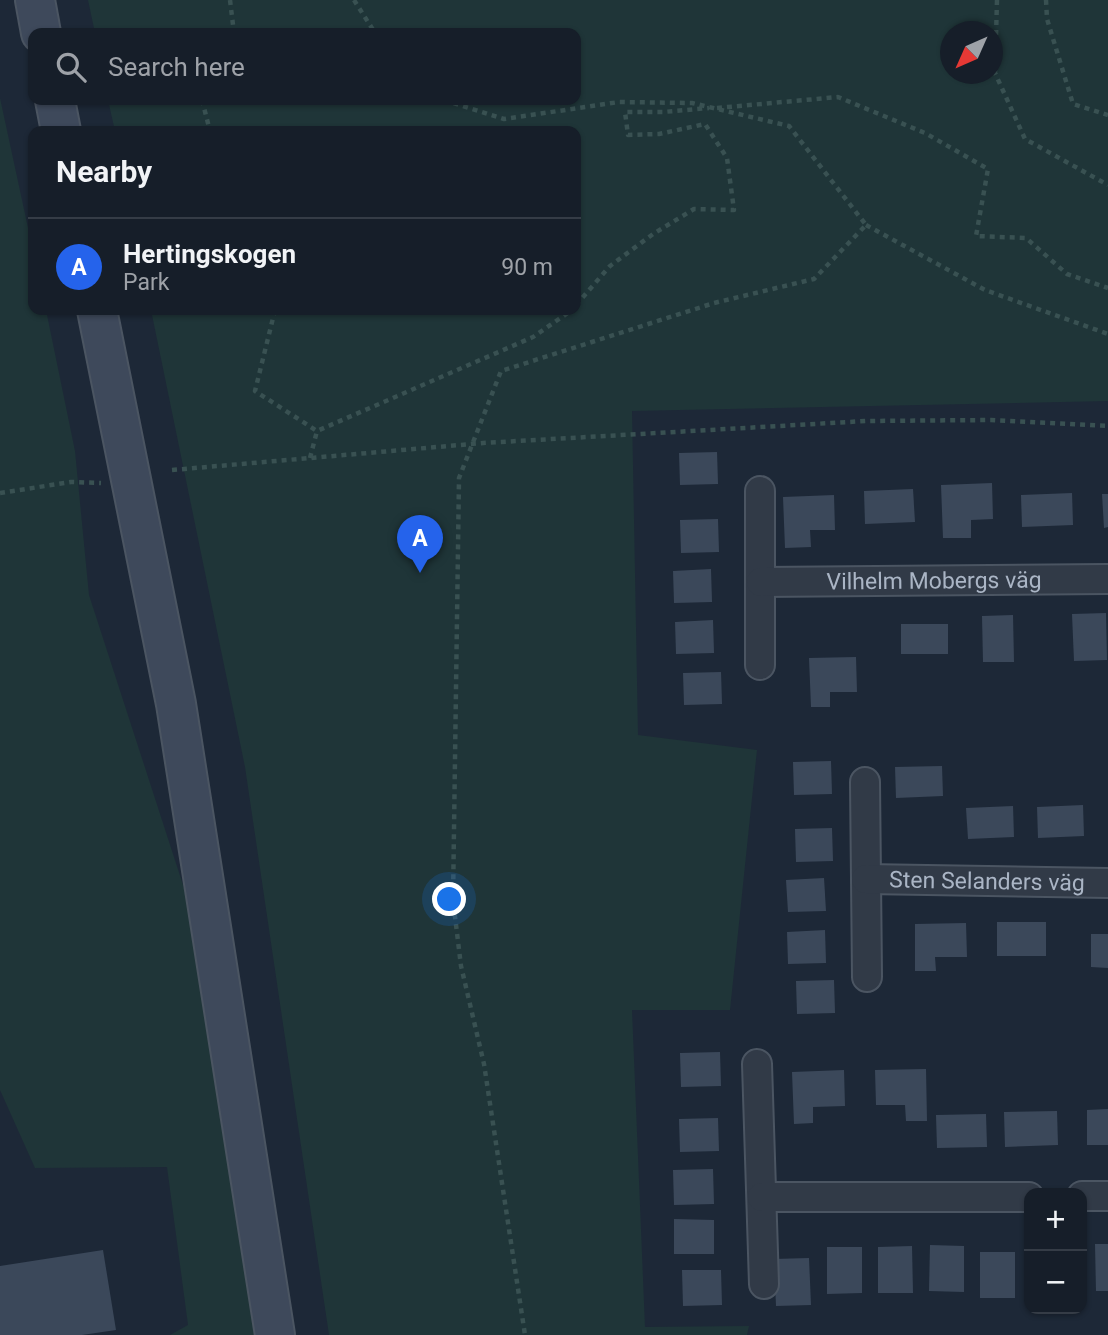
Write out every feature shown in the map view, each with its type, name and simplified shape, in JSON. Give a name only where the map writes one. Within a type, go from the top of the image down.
[{"type":"main road","points":[[35,0],[40,28]]},
{"type":"main road","points":[[56,105],[60,126]]},
{"type":"main road","points":[[98,315],[176,704],[275,1335]]},
{"type":"street","points":[[760,491],[760,665]]},
{"type":"street","name":"Vilhelm Mobergs väg","points":[[761,582],[1108,579]]},
{"type":"street","name":"Sten Selanders väg","points":[[865,782],[867,977]]},
{"type":"street","name":"Sten Selanders väg","points":[[866,878],[1108,883]]},
{"type":"street","points":[[757,1064],[764,1284]]},
{"type":"street","points":[[1087,1196],[1108,1196]]},
{"type":"street","points":[[762,1197],[1024,1197]]},
{"type":"path","points":[[230,0],[233,28]]},
{"type":"path","points":[[354,0],[372,28]]},
{"type":"path","points":[[997,0],[995,73],[1025,139],[1108,185]]},
{"type":"path","points":[[1046,0],[1047,19],[1073,104],[1108,115]]},
{"type":"path","points":[[581,299],[610,266],[653,234],[694,209],[734,211],[727,158],[705,124],[660,134],[628,135],[625,112],[663,112],[838,97],[925,133],[988,169],[976,236],[1026,237],[1067,274],[1108,288]]},
{"type":"path","points":[[460,105],[504,119],[619,102],[692,103],[789,126],[866,225],[985,290],[1108,334]]},
{"type":"path","points":[[203,105],[209,126]]},
{"type":"path","points":[[526,1335],[484,1064],[461,966],[453,900],[459,478],[501,372],[714,303],[814,279],[866,225]]},
{"type":"path","points":[[274,315],[256,391],[317,431]]},
{"type":"path","points":[[317,431],[533,337],[565,315]]},
{"type":"path","points":[[172,470],[473,443],[866,421],[991,419],[1108,426]]},
{"type":"path","points":[[310,458],[317,431]]},
{"type":"path","points":[[0,492],[71,482],[112,482]]},
{"type":"green space","points":[[88,0],[1108,0],[1108,401],[632,411],[638,735],[757,750],[730,1010],[632,1010],[645,1327],[749,1326],[747,1335],[329,1335],[245,767],[152,315],[581,315],[581,126],[114,126],[109,105],[581,105],[581,28],[94,28]]},
{"type":"green space","points":[[0,98],[28,228],[28,315],[47,315],[75,451],[89,595],[185,891],[256,1335],[170,1335],[188,1325],[167,1167],[35,1168],[0,1090]]},
{"type":"building","points":[[717,452],[718,484],[680,485],[679,453]]},
{"type":"building","points":[[992,483],[993,519],[971,520],[971,538],[943,538],[941,485]]},
{"type":"building","points":[[913,489],[915,522],[865,524],[864,491]]},
{"type":"building","points":[[1072,493],[1073,525],[1022,527],[1021,495]]},
{"type":"building","points":[[1102,494],[1108,494],[1108,527],[1104,528]]},
{"type":"building","points":[[834,495],[835,530],[810,530],[811,547],[785,548],[783,497]]},
{"type":"building","points":[[718,519],[719,552],[681,553],[680,520]]},
{"type":"building","points":[[711,569],[712,602],[674,603],[673,571]]},
{"type":"building","points":[[1106,613],[1107,660],[1074,661],[1072,614]]},
{"type":"building","points":[[1013,615],[1014,662],[983,662],[982,616]]},
{"type":"building","points":[[713,620],[714,653],[676,654],[675,622]]},
{"type":"building","points":[[901,624],[948,624],[948,654],[901,654]]},
{"type":"building","points":[[856,657],[857,692],[830,692],[830,707],[811,707],[809,658]]},
{"type":"building","points":[[721,672],[722,704],[684,705],[683,673]]},
{"type":"building","points":[[831,761],[832,794],[794,795],[793,762]]},
{"type":"building","points":[[942,766],[943,796],[896,798],[895,767]]},
{"type":"building","points":[[1083,805],[1084,836],[1038,838],[1037,807]]},
{"type":"building","points":[[1013,806],[1014,837],[968,839],[966,808]]},
{"type":"building","points":[[832,828],[833,861],[796,862],[795,829]]},
{"type":"building","points":[[824,878],[826,911],[788,912],[786,880]]},
{"type":"building","points":[[997,922],[1046,922],[1046,956],[997,956]]},
{"type":"building","points":[[966,923],[967,957],[935,957],[936,971],[915,971],[915,924]]},
{"type":"building","points":[[825,930],[826,963],[788,964],[787,932]]},
{"type":"building","points":[[1091,934],[1108,934],[1108,968],[1091,967]]},
{"type":"building","points":[[834,980],[835,1013],[797,1014],[796,981]]},
{"type":"building","points":[[720,1052],[721,1086],[681,1087],[680,1053]]},
{"type":"building","points":[[926,1069],[927,1121],[906,1121],[905,1105],[876,1105],[875,1070]]},
{"type":"building","points":[[844,1070],[845,1106],[813,1107],[813,1123],[794,1124],[792,1072]]},
{"type":"building","points":[[1108,1109],[1108,1145],[1087,1145],[1087,1110]]},
{"type":"building","points":[[1057,1111],[1058,1145],[1005,1147],[1004,1112]]},
{"type":"building","points":[[986,1114],[987,1147],[937,1148],[936,1115]]},
{"type":"building","points":[[718,1118],[719,1151],[680,1152],[679,1119]]},
{"type":"building","points":[[713,1169],[714,1204],[674,1205],[673,1170]]},
{"type":"building","points":[[674,1219],[714,1220],[714,1254],[674,1254]]},
{"type":"building","points":[[1095,1244],[1108,1244],[1108,1291],[1096,1291]]},
{"type":"building","points":[[930,1245],[964,1246],[964,1292],[929,1291]]},
{"type":"building","points":[[912,1246],[913,1293],[878,1293],[878,1247]]},
{"type":"building","points":[[827,1247],[862,1247],[862,1293],[827,1294]]},
{"type":"building","points":[[103,1250],[116,1330],[82,1335],[0,1335],[0,1266]]},
{"type":"building","points":[[980,1252],[1015,1252],[1015,1298],[980,1298]]},
{"type":"building","points":[[809,1258],[811,1305],[776,1306],[774,1259]]},
{"type":"building","points":[[682,1270],[721,1270],[722,1305],[683,1306]]},
{"type":"place","name":"Hertingskogen","points":[[420,573]]}]
